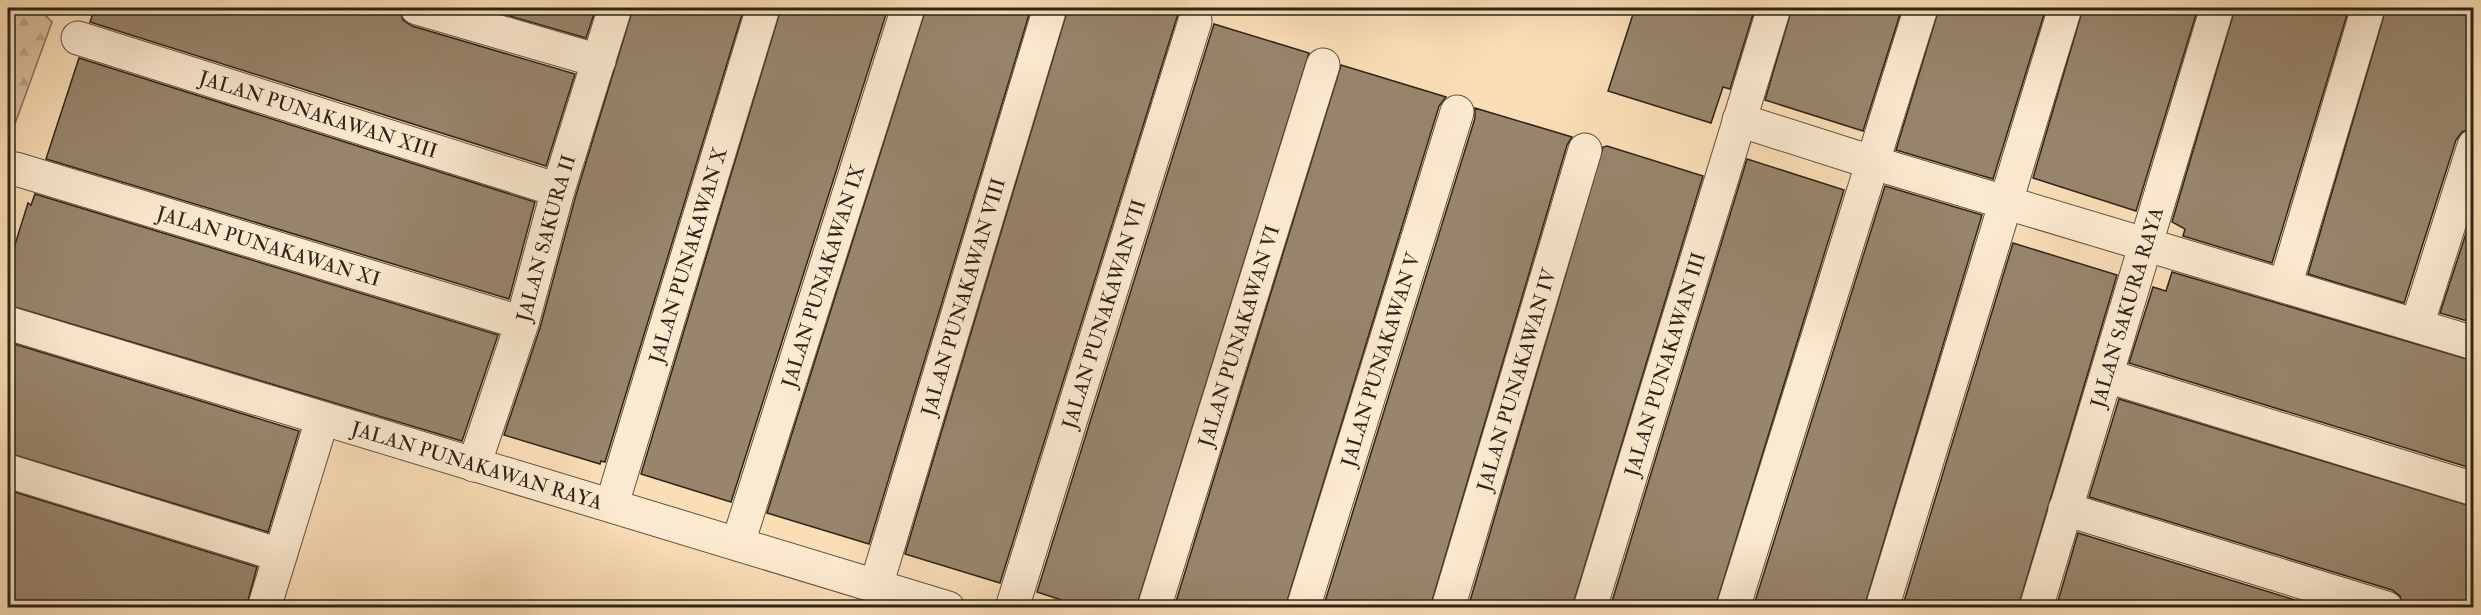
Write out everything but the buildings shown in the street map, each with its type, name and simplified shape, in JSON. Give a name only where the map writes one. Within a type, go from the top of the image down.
[{"type":"street","points":[[417,8],[599,61]]},
{"type":"street","name":"JALAN SAKURA II","points":[[474,465],[522,323],[558,190],[615,8]]},
{"type":"street","name":"JALAN PUNAKAWAN X","points":[[612,504],[763,8]]},
{"type":"street","name":"JALAN PUNAKAWAN IX","points":[[738,543],[908,8]]},
{"type":"street","name":"JALAN PUNAKAWAN VIII","points":[[876,586],[1050,8]]},
{"type":"street","name":"JALAN PUNAKAWAN III","points":[[1590,608],[1774,8]]},
{"type":"street","points":[[1733,608],[1922,8]]},
{"type":"street","points":[[1882,608],[2066,8]]},
{"type":"street","name":"JALAN SAKURA RAYA","points":[[2036,608],[2217,8]]},
{"type":"street","points":[[2285,286],[2368,8]]},
{"type":"street","name":"JALAN PUNAKAWAN VII","points":[[1012,608],[1195,21]]},
{"type":"street","name":"JALAN PUNAKAWAN XIII","points":[[78,38],[558,190]]},
{"type":"street","name":"JALAN PUNAKAWAN VI","points":[[1154,608],[1323,65]]},
{"type":"street","name":"JALAN PUNAKAWAN V","points":[[1303,608],[1456,112]]},
{"type":"street","points":[[1739,120],[1874,163],[2474,343]]},
{"type":"street","points":[[2417,325],[2474,146]]},
{"type":"street","name":"JALAN PUNAKAWAN IV","points":[[1448,608],[1585,150]]},
{"type":"street","name":"JALAN PUNAKAWAN XI","points":[[16,169],[522,323]]},
{"type":"street","name":"JALAN PUNAKAWAN RAYA","points":[[8,323],[322,420],[612,504],[948,608]]},
{"type":"street","points":[[2107,376],[2474,489]]},
{"type":"street","points":[[264,608],[322,420]]},
{"type":"street","points":[[8,471],[279,555]]},
{"type":"street","points":[[2065,508],[2386,608]]},
{"type":"green space","points":[[8,8],[38,8],[52,22],[8,143]]}]
